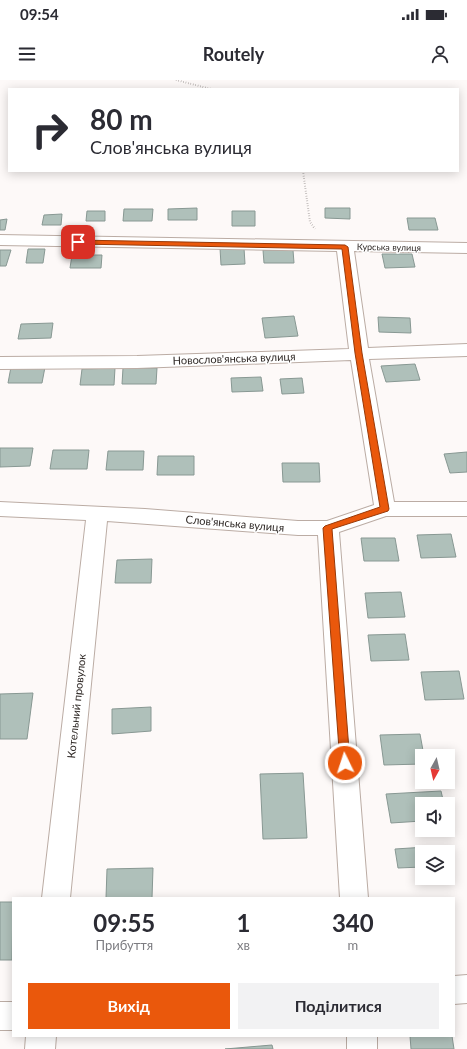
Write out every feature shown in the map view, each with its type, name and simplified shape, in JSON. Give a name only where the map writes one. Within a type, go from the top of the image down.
[{"type":"street","name":"Курська вулиця","points":[[0,240],[337,247],[467,248]]},
{"type":"street","points":[[337,247],[359,353],[385,509]]},
{"type":"street","name":"Новослов'янська вулиця","points":[[0,363],[137,362],[467,350]]},
{"type":"street","name":"Слов'янська вулиця","points":[[0,510],[179,518],[298,528],[328,528],[385,509],[467,509]]},
{"type":"street","name":"Котельний провулок","points":[[56,897],[97,514]]},
{"type":"street","points":[[328,528],[342,703],[354,897]]},
{"type":"street","points":[[455,990],[467,989]]},
{"type":"street","points":[[0,1016],[12,1016]]},
{"type":"street","points":[[40,1049],[41,1037]]},
{"type":"street","points":[[362,1037],[362,1049]]},
{"type":"path","points":[[176,80],[206,88]]},
{"type":"path","points":[[303,172],[310,222],[337,247]]},
{"type":"building","points":[[197,208],[197,220],[168,220],[168,209]]},
{"type":"building","points":[[325,208],[350,208],[350,219],[325,218]]},
{"type":"building","points":[[124,209],[153,209],[152,221],[123,221]]},
{"type":"building","points":[[87,211],[105,211],[105,221],[86,221]]},
{"type":"building","points":[[232,211],[255,211],[255,226],[232,226]]},
{"type":"building","points":[[62,214],[61,225],[42,225],[44,215]]},
{"type":"building","points":[[407,218],[435,218],[438,230],[409,230]]},
{"type":"building","points":[[7,219],[5,230],[0,230],[0,220]]},
{"type":"building","points":[[220,248],[244,248],[245,264],[221,265]]},
{"type":"building","points":[[28,249],[45,249],[43,263],[26,263]]},
{"type":"building","points":[[0,250],[11,250],[6,266],[0,266]]},
{"type":"building","points":[[263,250],[293,250],[294,263],[264,263]]},
{"type":"building","points":[[382,254],[412,254],[415,267],[385,268]]},
{"type":"building","points":[[72,255],[102,255],[101,268],[70,268]]},
{"type":"building","points":[[294,316],[298,336],[265,338],[262,318]]},
{"type":"building","points":[[378,317],[410,318],[411,333],[379,332]]},
{"type":"building","points":[[53,323],[51,338],[18,339],[21,324]]},
{"type":"building","points":[[415,364],[420,380],[386,382],[381,366]]},
{"type":"building","points":[[11,367],[45,367],[42,383],[8,383]]},
{"type":"building","points":[[115,368],[114,385],[80,385],[82,369]]},
{"type":"building","points":[[123,368],[157,368],[156,384],[122,384]]},
{"type":"building","points":[[261,377],[263,391],[232,392],[231,378]]},
{"type":"building","points":[[302,378],[304,393],[282,394],[280,379]]},
{"type":"building","points":[[0,448],[33,448],[30,466],[0,467]]},
{"type":"building","points":[[53,450],[89,450],[87,469],[50,469]]},
{"type":"building","points":[[108,451],[144,451],[143,470],[106,470]]},
{"type":"building","points":[[467,452],[467,472],[450,473],[444,454]]},
{"type":"building","points":[[158,456],[194,456],[194,475],[157,475]]},
{"type":"building","points":[[282,463],[319,463],[320,482],[283,482]]},
{"type":"building","points":[[451,534],[456,557],[421,558],[417,535]]},
{"type":"building","points":[[361,538],[395,538],[399,561],[364,561]]},
{"type":"building","points":[[152,559],[151,583],[115,583],[117,560]]},
{"type":"building","points":[[401,592],[405,617],[368,618],[365,593]]},
{"type":"building","points":[[405,634],[409,660],[371,661],[368,635]]},
{"type":"building","points":[[459,671],[464,699],[425,700],[421,672]]},
{"type":"building","points":[[33,693],[27,739],[0,739],[0,694]]},
{"type":"building","points":[[151,707],[151,731],[112,734],[112,709]]},
{"type":"building","points":[[420,734],[423,749],[415,749],[415,764],[384,765],[380,735]]},
{"type":"building","points":[[303,773],[307,838],[263,839],[260,774]]},
{"type":"building","points":[[441,791],[442,797],[415,797],[415,821],[391,823],[386,794]]},
{"type":"building","points":[[415,848],[415,867],[398,868],[395,849]]},
{"type":"building","points":[[153,868],[152,897],[106,897],[107,869]]},
{"type":"building","points":[[0,902],[12,902],[12,960],[0,960]]},
{"type":"building","points":[[410,1037],[452,1037],[454,1049],[411,1049]]},
{"type":"building","points":[[272,1045],[273,1049],[225,1049]]},
{"type":"route","points":[[78,242],[345,247],[359,353],[385,509],[328,528],[342,703],[345,763]]}]
